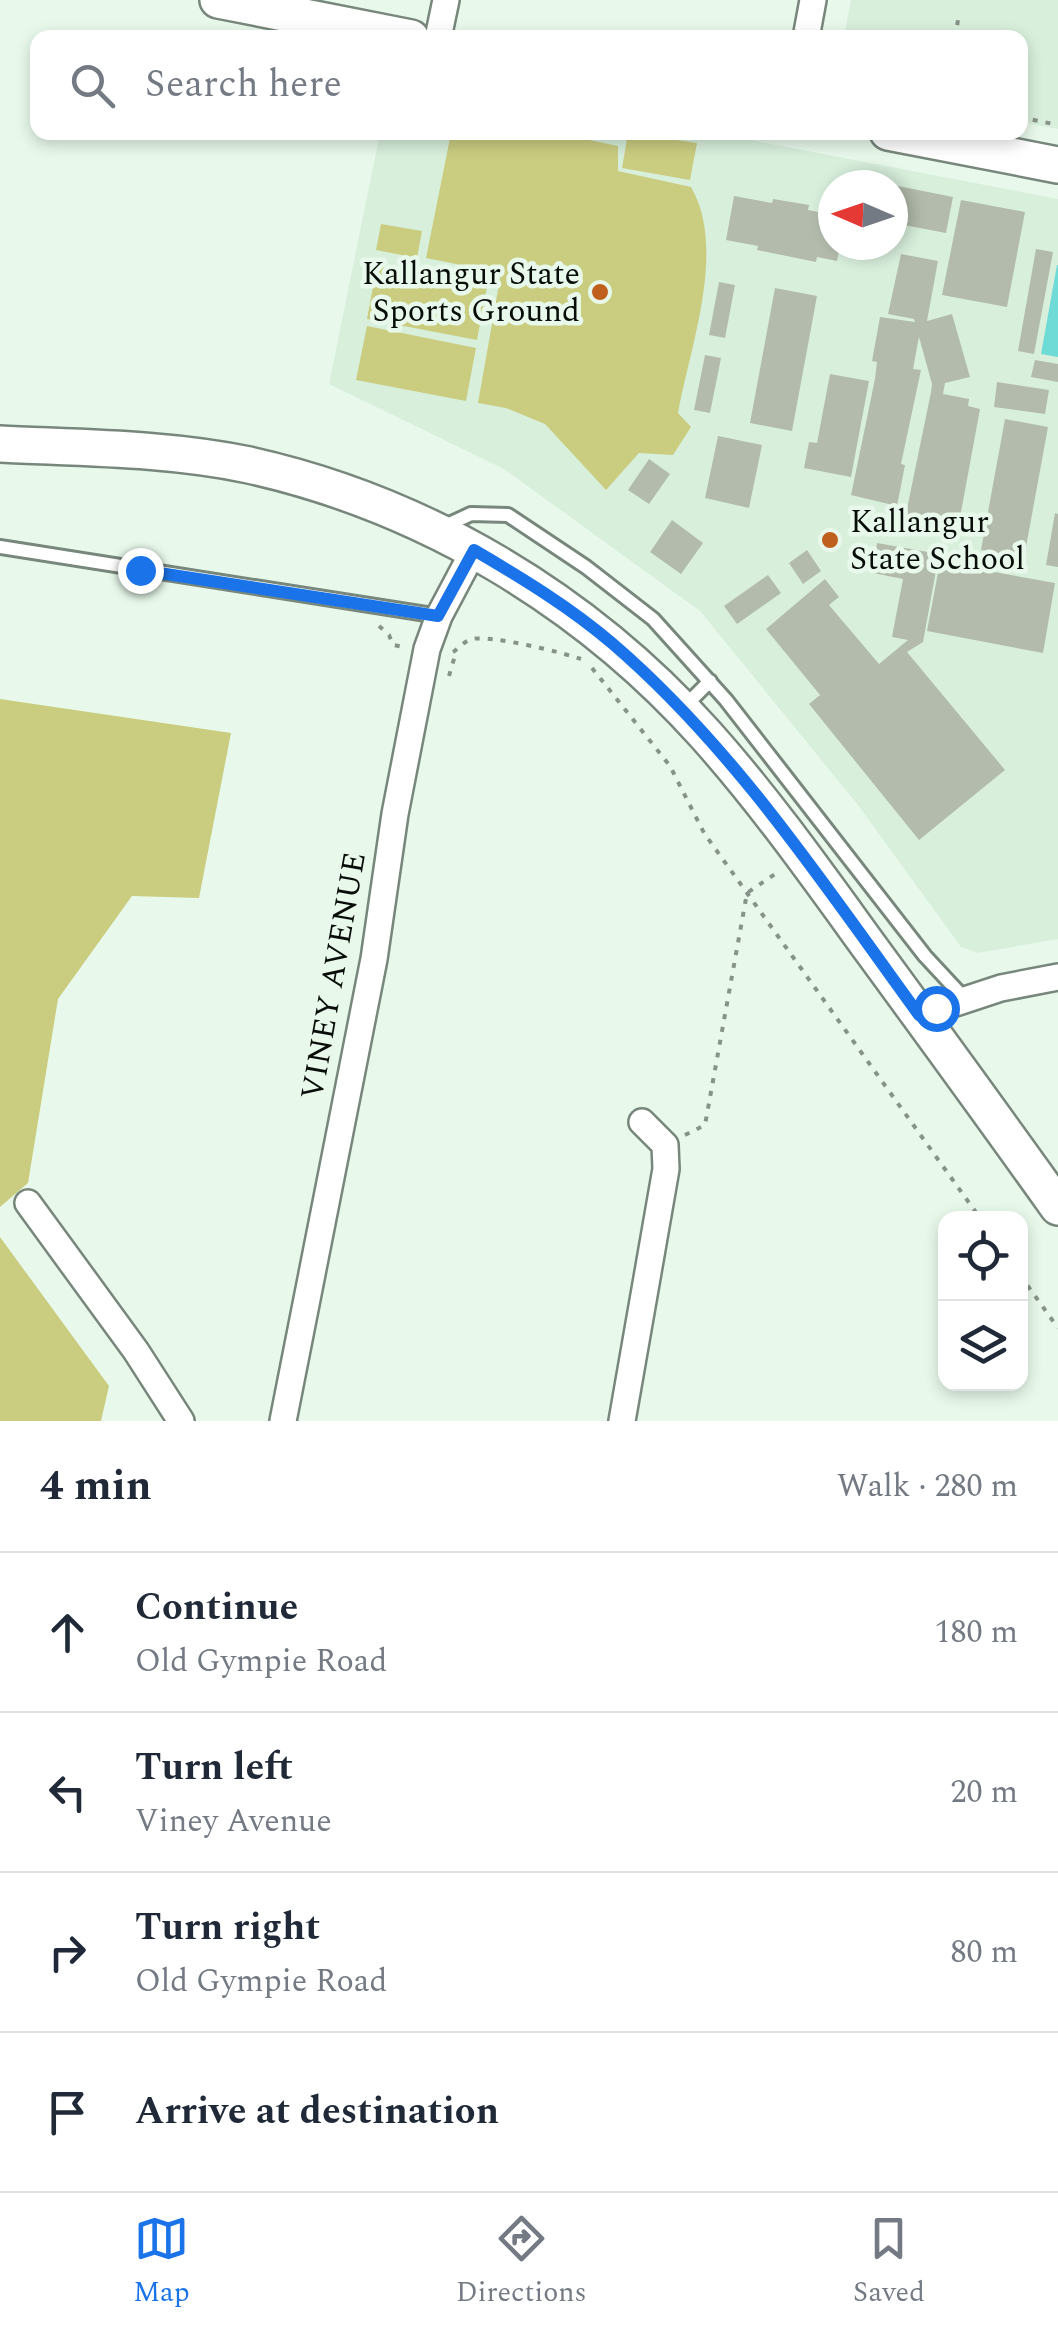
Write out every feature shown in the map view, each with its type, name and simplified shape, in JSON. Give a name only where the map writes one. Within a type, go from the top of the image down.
[{"type":"main road","points":[[218,0],[370,30]]},
{"type":"main road","points":[[929,140],[1058,165]]},
{"type":"main road","points":[[0,444],[178,455],[247,465],[356,496],[474,550],[609,641],[682,709],[738,773],[802,854],[1058,1206]]},
{"type":"street","points":[[440,30],[446,0]]},
{"type":"street","points":[[807,30],[812,0]]},
{"type":"street","name":"VINEY AVENUE","points":[[283,1421],[374,959],[395,814],[426,649],[438,616],[474,550]]},
{"type":"street","points":[[919,1015],[964,998],[1058,977]]},
{"type":"street","points":[[622,1421],[666,1169],[665,1144],[642,1122]]},
{"type":"street","points":[[28,1203],[136,1351],[180,1421]]},
{"type":"lane","points":[[438,531],[471,514],[508,515],[653,619],[710,682],[925,956],[964,998]]},
{"type":"lane","points":[[0,547],[438,616]]},
{"type":"lane","points":[[682,709],[710,682]]},
{"type":"path","points":[[956,30],[959,14]]},
{"type":"path","points":[[1028,119],[1058,125]]},
{"type":"path","points":[[372,624],[383,628],[394,645],[456,652],[465,642],[482,639],[555,651],[590,666],[670,766],[693,817],[975,1211]]},
{"type":"path","points":[[665,1144],[705,1125],[747,894],[802,854]]},
{"type":"path","points":[[1028,1287],[1058,1328]]},
{"type":"shaded area","points":[[851,0],[1058,0],[1058,129],[1028,123],[1028,30],[845,30]]},
{"type":"shaded area","name":"Kallangur State School","points":[[379,140],[750,140],[907,170],[818,170],[818,260],[908,260],[908,170],[1058,199],[1058,939],[978,953],[961,947],[858,805],[700,611],[504,469],[329,384]]},
{"type":"green space","name":"Kallangur State Sports Ground","points":[[450,140],[589,140],[618,146],[618,171],[691,187],[706,239],[706,268],[678,413],[691,427],[673,455],[639,453],[606,490],[545,424],[506,408],[478,403],[501,273],[426,258]]},
{"type":"green space","points":[[627,140],[697,143],[690,180],[622,168]]},
{"type":"green space","points":[[381,224],[422,231],[417,258],[376,250]]},
{"type":"green space","points":[[377,265],[487,287],[477,340],[367,319]]},
{"type":"green space","points":[[367,326],[476,348],[466,401],[356,380]]},
{"type":"green space","points":[[0,699],[231,733],[199,898],[132,896],[58,999],[28,1183],[0,1207]]},
{"type":"green space","points":[[0,1237],[109,1386],[101,1421],[0,1421]]},
{"type":"water","points":[[1058,265],[1058,357],[1041,354]]},
{"type":"building","points":[[908,188],[953,197],[946,233],[908,226]]},
{"type":"building","points":[[734,196],[809,205],[808,210],[818,212],[816,262],[726,240]]},
{"type":"building","points":[[961,200],[1025,212],[1007,307],[942,295]]},
{"type":"building","points":[[1036,249],[1053,252],[1034,354],[1018,351]]},
{"type":"building","points":[[908,255],[938,261],[927,321],[952,314],[970,377],[945,383],[943,394],[969,399],[968,406],[980,409],[957,534],[890,523],[893,507],[907,509],[931,392],[919,337],[913,369],[921,370],[901,464],[905,465],[897,506],[851,495],[875,379],[877,362],[872,361],[880,317],[915,322],[888,314],[900,260],[908,260]]},
{"type":"building","points":[[719,282],[735,285],[725,338],[709,335]]},
{"type":"building","points":[[775,288],[817,296],[792,431],[750,423]]},
{"type":"building","points":[[705,355],[721,358],[710,413],[694,410]]},
{"type":"building","points":[[1035,360],[1058,364],[1058,382],[1031,377]]},
{"type":"building","points":[[830,374],[869,381],[851,477],[804,468],[809,442],[817,443]]},
{"type":"building","points":[[997,382],[1049,390],[1045,414],[994,407]]},
{"type":"building","points":[[1005,419],[1048,427],[1024,558],[981,550]]},
{"type":"building","points":[[718,436],[762,445],[749,508],[705,498]]},
{"type":"building","points":[[649,459],[670,474],[649,504],[628,490]]},
{"type":"building","points":[[1055,513],[1058,514],[1058,567],[1046,565]]},
{"type":"building","points":[[672,520],[703,543],[681,574],[650,552]]},
{"type":"building","points":[[877,543],[939,554],[923,642],[907,652],[1005,770],[919,840],[809,704],[820,695],[766,629],[825,579],[839,597],[829,605],[879,664],[908,640],[892,637],[903,579],[873,573]]},
{"type":"building","points":[[807,550],[821,571],[803,584],[789,563]]},
{"type":"building","points":[[940,562],[1055,583],[1043,653],[927,631]]},
{"type":"building","points":[[768,575],[781,593],[737,624],[724,606]]},
{"type":"place","name":"Kallangur State Sports Ground","points":[[600,292]]},
{"type":"place","name":"Kallangur State School","points":[[830,540]]},
{"type":"route","points":[[140,570],[438,616],[474,550],[609,641],[682,709],[802,854],[919,1015],[936,1008]]}]
